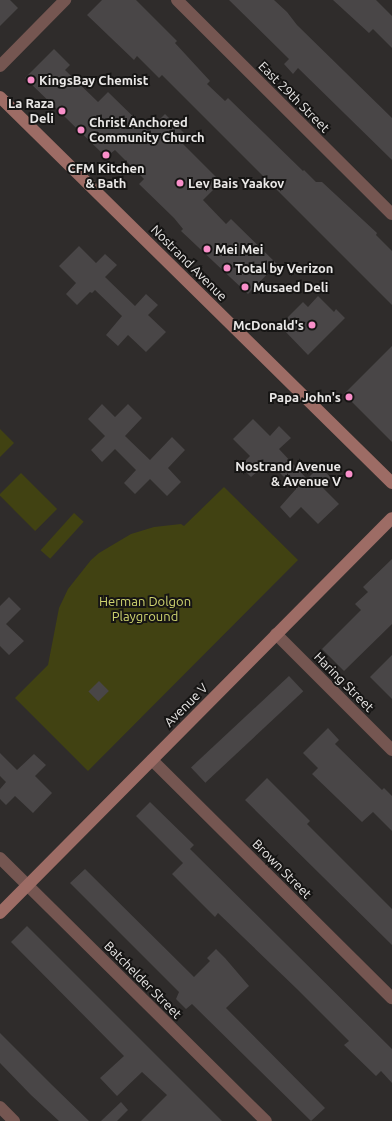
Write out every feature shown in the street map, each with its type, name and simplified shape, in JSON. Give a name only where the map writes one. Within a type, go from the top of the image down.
[{"type":"main road","name":"Nostrand Avenue","points":[[0,97],[392,483]]},
{"type":"main road","name":"Avenue V","points":[[0,913],[392,518]]},
{"type":"street","points":[[0,66],[65,0]]},
{"type":"street","name":"East 29th Street","points":[[177,0],[392,214]]},
{"type":"street","name":"Haring Street","points":[[276,634],[392,750]]},
{"type":"street","name":"Brown Street","points":[[152,760],[392,998]]},
{"type":"street","name":"Batchelder Street","points":[[0,858],[266,1121]]},
{"type":"street","points":[[0,1107],[14,1121]]},
{"type":"green space","points":[[0,429],[14,443],[0,457]]},
{"type":"green space","points":[[21,473],[57,509],[35,531],[0,496],[0,494]]},
{"type":"green space","name":"Herman Dolgon Playground","points":[[224,487],[298,560],[88,771],[15,698],[48,665],[59,608],[68,589],[91,560],[99,553],[131,534],[154,527],[181,524],[184,526]]},
{"type":"green space","points":[[74,513],[84,522],[50,559],[41,550]]},
{"type":"building","points":[[0,0],[10,0],[18,8],[0,26]]},
{"type":"building","points":[[102,0],[136,0],[177,41],[175,43],[210,81],[207,84],[225,101],[228,98],[303,171],[304,170],[316,182],[322,182],[377,233],[376,235],[392,251],[392,305],[162,75],[159,78],[137,56],[134,60],[87,15]]},
{"type":"building","points":[[229,0],[274,0],[287,12],[297,25],[392,118],[392,160],[298,68],[293,74],[284,64],[289,59]]},
{"type":"building","points":[[333,0],[376,0],[392,16],[392,48],[373,29],[369,33]]},
{"type":"building","points":[[54,49],[70,65],[65,70],[98,102],[108,92],[148,131],[165,114],[184,133],[178,139],[221,182],[203,200],[226,224],[231,219],[277,264],[248,294],[181,231],[183,229],[174,218],[139,184],[144,179],[115,150],[106,157],[25,78]]},
{"type":"building","points":[[79,246],[96,263],[105,254],[117,265],[105,277],[135,306],[146,294],[158,305],[148,315],[166,332],[146,352],[128,335],[118,346],[106,335],[122,316],[95,290],[92,293],[90,292],[77,305],[66,294],[76,283],[59,266]]},
{"type":"building","name":"McDonald's","points":[[318,296],[334,312],[336,309],[345,318],[308,355],[282,328],[290,321],[287,318],[303,302],[308,307]]},
{"type":"building","points":[[392,346],[392,442],[344,394]]},
{"type":"building","points":[[102,404],[115,417],[128,404],[142,418],[125,436],[150,460],[172,437],[185,450],[168,468],[181,482],[167,496],[150,479],[135,494],[124,483],[136,470],[115,449],[102,462],[91,450],[105,436],[88,419]]},
{"type":"building","points":[[253,419],[270,436],[279,426],[291,438],[279,449],[307,479],[320,466],[331,478],[322,487],[339,504],[318,524],[301,507],[290,518],[280,507],[296,489],[269,462],[251,477],[240,466],[250,456],[233,439]]},
{"type":"building","points":[[392,559],[392,624],[344,671],[322,649],[361,610],[355,604],[368,592],[363,587]]},
{"type":"building","points":[[9,597],[21,609],[6,624],[24,641],[9,655],[0,646],[0,606]]},
{"type":"building","points":[[392,655],[392,699],[370,677]]},
{"type":"building","points":[[289,676],[303,691],[205,783],[191,767]]},
{"type":"building","points":[[99,681],[109,691],[98,702],[88,692]]},
{"type":"building","points":[[328,728],[339,740],[335,744],[382,790],[384,788],[392,796],[392,831],[373,812],[362,822],[312,774],[318,768],[303,753]]},
{"type":"building","points":[[0,753],[17,770],[34,754],[46,765],[35,776],[52,793],[33,813],[15,796],[6,805],[0,799],[0,789],[6,782],[0,776]]},
{"type":"building","points":[[267,778],[310,821],[307,824],[392,909],[392,945],[245,800]]},
{"type":"building","points":[[150,802],[194,845],[190,849],[392,1049],[392,1083],[381,1071],[376,1076],[344,1045],[349,1041],[297,989],[218,913],[215,917],[172,874],[183,863],[136,816]]},
{"type":"building","points":[[85,869],[194,977],[210,961],[207,958],[216,949],[249,986],[226,1008],[325,1108],[311,1121],[192,1004],[186,1009],[176,999],[179,992],[70,883]]},
{"type":"building","points":[[27,926],[222,1121],[141,1121],[167,1095],[142,1072],[117,1096],[100,1078],[124,1056],[11,942]]},
{"type":"building","points":[[0,1033],[89,1121],[59,1121],[31,1095],[0,1063]]},
{"type":"building","points":[[121,1102],[128,1110],[117,1121],[101,1121]]},
{"type":"place","name":"KingsBay Chemist","points":[[31,80]]},
{"type":"place","name":"La Raza Deli","points":[[62,111]]},
{"type":"place","name":"Christ Anchored Community Church","points":[[81,130]]},
{"type":"place","name":"CFM Kitchen & Bath","points":[[106,155]]},
{"type":"place","name":"Lev Bais Yaakov","points":[[180,183]]},
{"type":"place","name":"Mei Mei","points":[[207,249]]},
{"type":"place","name":"Total by Verizon","points":[[227,268]]},
{"type":"place","name":"Musaed Deli","points":[[245,287]]},
{"type":"place","name":"McDonald's","points":[[312,325]]},
{"type":"place","name":"Papa John's","points":[[349,397]]},
{"type":"place","name":"Nostrand Avenue & Avenue V","points":[[349,474]]}]
